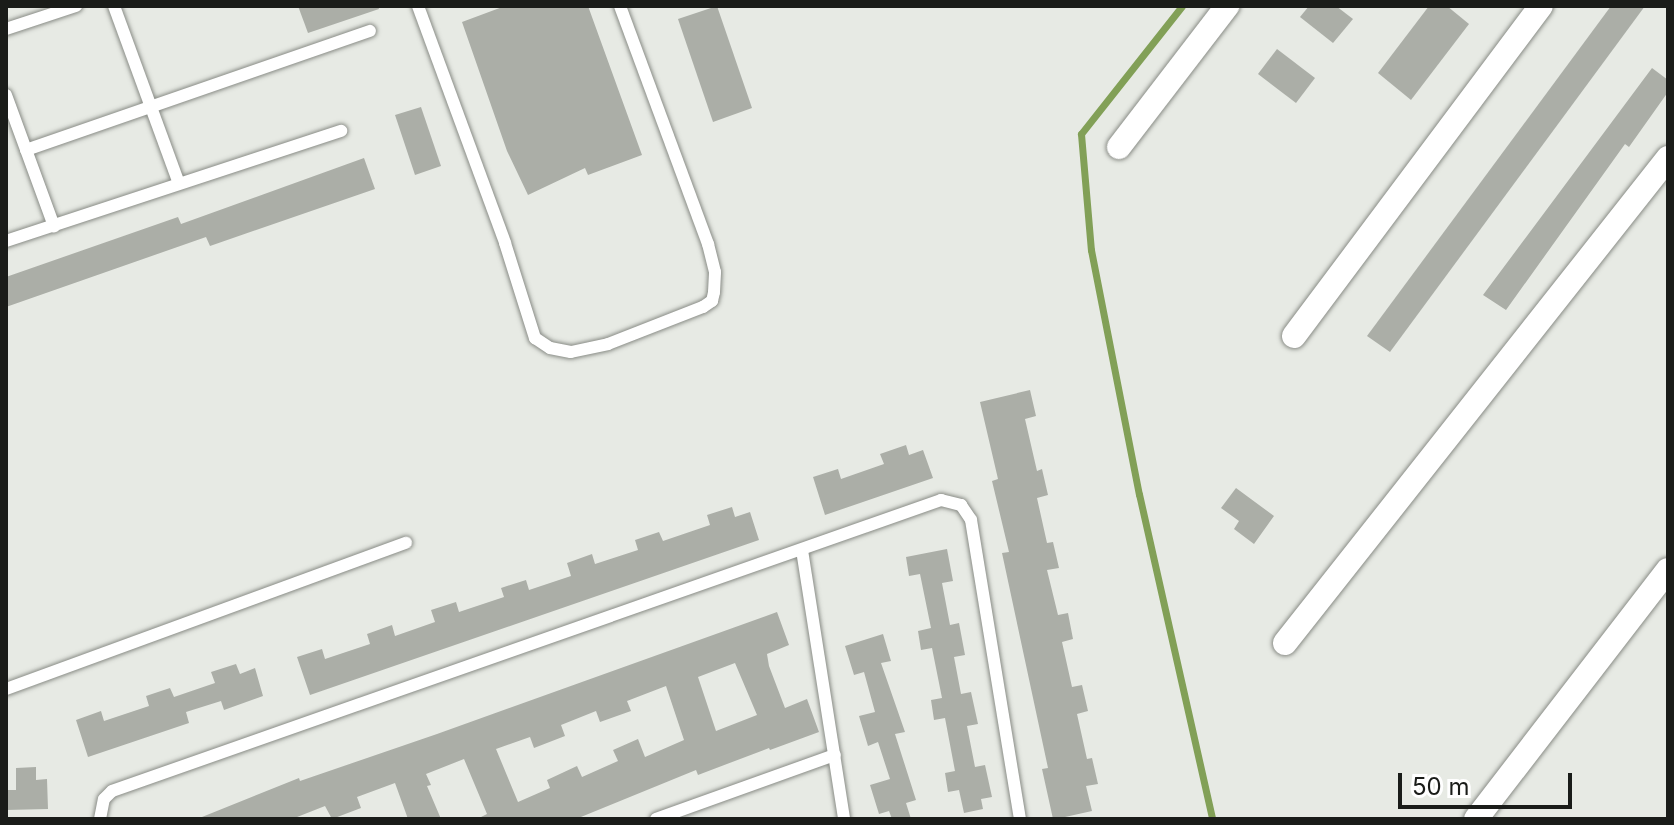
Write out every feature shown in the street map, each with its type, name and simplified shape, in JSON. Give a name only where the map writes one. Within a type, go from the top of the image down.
[{"type":"street","points":[[1119,147],[1227,6]]},
{"type":"street","points":[[1294,336],[1541,6]]},
{"type":"street","points":[[1285,643],[1666,163]]},
{"type":"street","points":[[1476,819],[1668,570]]},
{"type":"lane","points":[[6,29],[76,6]]},
{"type":"lane","points":[[114,6],[179,184]]},
{"type":"lane","points":[[418,6],[505,243],[535,338],[550,348],[571,352],[608,344],[703,307],[712,301],[714,292],[715,272],[708,244],[620,6]]},
{"type":"lane","points":[[26,150],[370,31]]},
{"type":"lane","points":[[6,95],[54,226]]},
{"type":"lane","points":[[6,241],[341,131]]},
{"type":"lane","points":[[100,819],[104,799],[112,791],[941,500],[961,505],[971,520],[1020,819]]},
{"type":"lane","points":[[6,689],[406,543]]},
{"type":"lane","points":[[802,550],[844,819]]},
{"type":"lane","points":[[656,819],[835,755]]},
{"type":"building","points":[[298,6],[378,6],[379,9],[308,33]]},
{"type":"building","points":[[505,6],[588,6],[642,155],[588,175],[585,168],[528,195],[507,151],[462,22]]},
{"type":"building","points":[[717,6],[752,108],[713,122],[678,19]]},
{"type":"building","points":[[1309,6],[1336,6],[1353,19],[1333,43],[1300,17]]},
{"type":"building","points":[[1429,6],[1447,6],[1469,24],[1411,100],[1378,73]]},
{"type":"building","points":[[1611,6],[1645,6],[1390,352],[1367,336]]},
{"type":"building","points":[[1277,49],[1315,78],[1296,103],[1258,74]]},
{"type":"building","points":[[1652,68],[1668,80],[1668,92],[1629,147],[1625,144],[1506,310],[1483,295]]},
{"type":"building","points":[[421,107],[441,166],[415,175],[395,115]]},
{"type":"building","points":[[364,158],[375,189],[210,246],[206,237],[6,307],[6,277],[178,217],[181,224]]},
{"type":"building","points":[[1030,390],[1036,416],[1025,419],[1037,471],[1042,469],[1048,495],[1037,498],[1047,543],[1053,542],[1059,568],[1047,570],[1058,615],[1068,613],[1073,639],[1062,642],[1072,687],[1082,685],[1088,711],[1077,714],[1087,759],[1092,758],[1098,784],[1086,786],[1092,811],[1056,819],[1053,819],[1042,769],[1048,768],[1002,553],[1009,552],[992,481],[998,479],[980,402]]},
{"type":"building","points":[[906,445],[909,455],[923,450],[933,478],[825,515],[813,477],[838,469],[841,479],[884,464],[880,454]]},
{"type":"building","points":[[1236,488],[1274,516],[1254,544],[1234,529],[1239,521],[1221,508]]},
{"type":"building","points":[[732,507],[735,517],[750,512],[759,540],[310,695],[297,657],[322,649],[325,659],[370,644],[367,634],[392,625],[395,636],[435,622],[431,610],[456,602],[459,612],[504,597],[501,588],[526,580],[529,590],[571,576],[567,563],[592,554],[595,564],[638,550],[635,540],[659,532],[663,541],[710,525],[707,515]]},
{"type":"building","points":[[947,549],[953,581],[942,583],[950,625],[959,623],[965,655],[954,657],[961,694],[971,692],[978,724],[967,726],[975,767],[985,765],[992,797],[981,799],[983,809],[964,813],[959,790],[948,792],[945,773],[955,771],[945,718],[934,720],[931,700],[942,698],[932,648],[921,650],[918,631],[931,628],[920,574],[909,576],[906,557]]},
{"type":"building","points":[[777,612],[789,645],[767,654],[769,666],[785,708],[807,699],[819,732],[698,775],[696,770],[576,819],[477,819],[487,814],[464,759],[426,774],[431,785],[427,786],[441,819],[408,819],[395,783],[357,797],[361,808],[332,819],[325,806],[292,819],[197,819],[299,778],[300,781]],"holes":[[[735,663],[757,715],[716,731],[698,677]],[[666,686],[684,740],[645,757],[638,739],[613,750],[618,761],[582,777],[577,766],[547,780],[550,788],[518,802],[496,749],[530,737],[534,748],[565,736],[561,725],[596,711],[600,722],[631,711],[627,701]]]},
{"type":"building","points":[[883,634],[891,661],[881,663],[905,732],[895,734],[916,800],[906,803],[911,819],[892,819],[889,811],[879,814],[870,785],[890,779],[878,742],[868,746],[859,716],[875,712],[864,672],[854,675],[845,646]]},
{"type":"building","points":[[236,664],[240,674],[255,668],[263,696],[224,710],[221,701],[186,712],[189,723],[88,757],[76,720],[101,711],[104,721],[149,706],[146,696],[170,688],[174,697],[215,683],[211,672]]},
{"type":"building","points":[[36,767],[36,780],[47,779],[48,809],[6,810],[6,790],[16,790],[16,768]]},
{"type":"waterway","points":[[1182,6],[1081,134],[1091,250],[1139,494],[1212,819]]}]
